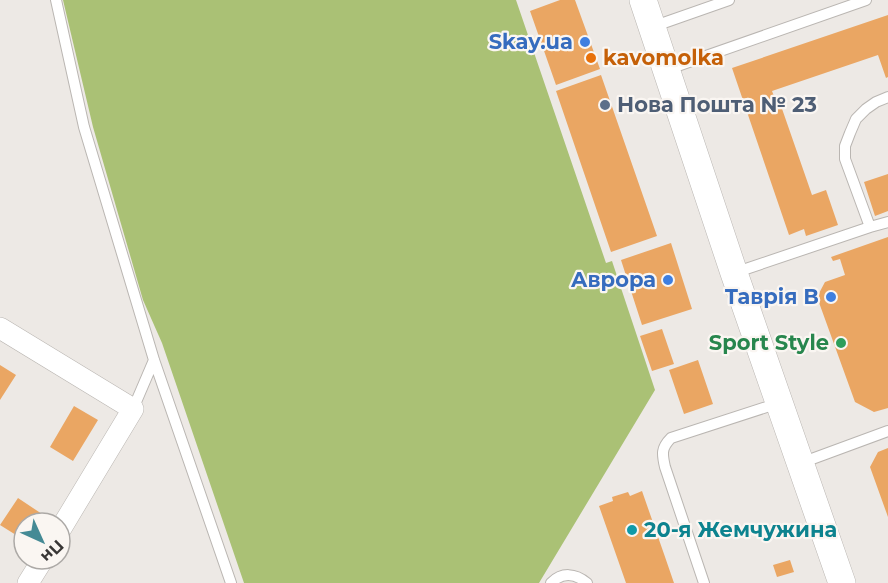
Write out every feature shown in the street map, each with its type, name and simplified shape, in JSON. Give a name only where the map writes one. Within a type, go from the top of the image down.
[{"type":"street","points":[[643,0],[734,273],[842,583]]},
{"type":"street","points":[[0,328],[133,409],[71,511]]},
{"type":"lane","points":[[56,0],[84,127],[154,360],[231,583]]},
{"type":"lane","points":[[652,27],[729,0]]},
{"type":"lane","points":[[666,70],[866,0]]},
{"type":"lane","points":[[870,227],[845,159],[845,146],[856,119],[876,102],[888,97]]},
{"type":"lane","points":[[734,273],[888,222]]},
{"type":"lane","points":[[133,409],[154,360]]},
{"type":"lane","points":[[704,583],[665,467],[662,454],[666,443],[671,438],[779,403]]},
{"type":"lane","points":[[801,463],[888,431]]},
{"type":"lane","points":[[551,583],[558,577],[570,574],[587,583]]},
{"type":"green space","points":[[63,0],[516,0],[606,263],[612,261],[655,390],[539,583],[244,583],[162,343],[143,300],[93,127]]},
{"type":"building","points":[[560,0],[575,0],[600,69],[556,85],[530,11]]},
{"type":"building","points":[[888,15],[888,77],[886,78],[878,55],[772,91],[777,104],[780,103],[812,195],[826,190],[838,225],[806,236],[804,229],[789,235],[732,68]]},
{"type":"building","points":[[601,75],[657,236],[611,252],[556,91]]},
{"type":"building","points":[[888,174],[888,211],[875,216],[864,182]]},
{"type":"building","points":[[888,237],[888,408],[874,412],[855,402],[817,297],[825,282],[845,275],[840,259],[833,261],[831,257]]},
{"type":"building","points":[[671,243],[692,309],[642,325],[621,260]]},
{"type":"building","points":[[662,329],[674,364],[652,371],[640,336]]},
{"type":"building","points":[[698,360],[713,404],[684,414],[669,370]]},
{"type":"building","points":[[0,365],[16,375],[0,400]]},
{"type":"building","points":[[74,406],[98,420],[73,461],[50,447]]},
{"type":"building","points":[[888,448],[888,517],[870,467],[878,452]]},
{"type":"building","name":"20-я Жемчужина","points":[[642,491],[674,583],[626,583],[599,506],[613,501],[612,497],[628,492],[630,496]]},
{"type":"building","points":[[18,498],[38,511],[12,511],[12,532],[0,525]]},
{"type":"building","points":[[790,560],[794,572],[777,577],[773,565]]},
{"type":"place","name":"Skay.ua","points":[[585,42]]},
{"type":"place","name":"kavomolka","points":[[591,58]]},
{"type":"place","name":"Нова Пошта № 23","points":[[605,105]]},
{"type":"place","name":"Аврора","points":[[668,280]]},
{"type":"place","name":"Таврія В","points":[[831,297]]},
{"type":"place","name":"Sport Style","points":[[841,343]]},
{"type":"place","name":"20-я Жемчужина","points":[[632,530]]}]
